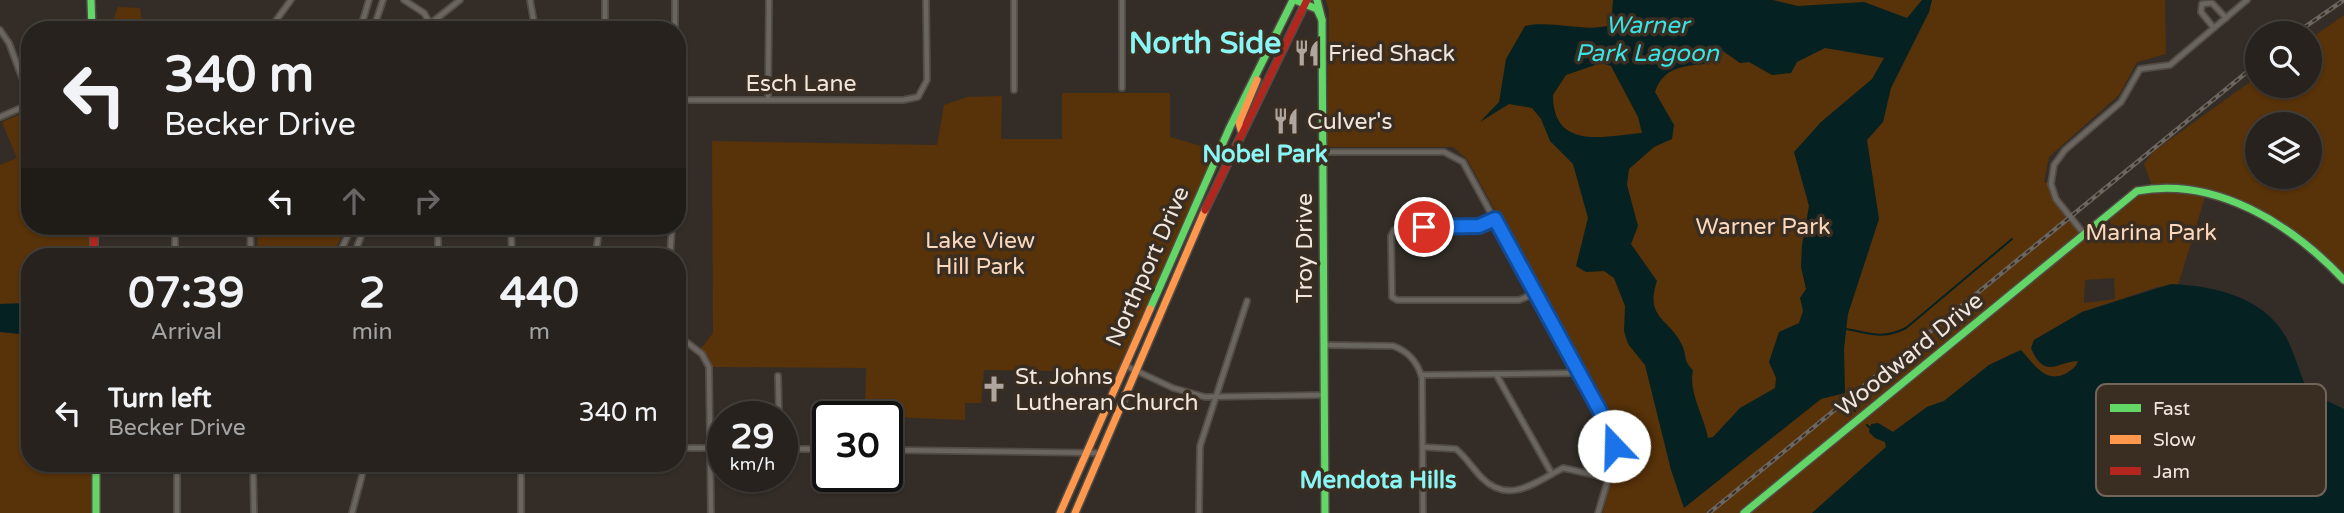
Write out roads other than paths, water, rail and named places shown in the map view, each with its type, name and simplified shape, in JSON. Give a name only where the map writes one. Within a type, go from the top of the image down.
[{"type":"street","points":[[92,0],[92,21]]},
{"type":"street","points":[[276,21],[291,0]]},
{"type":"street","points":[[363,21],[369,0]]},
{"type":"street","points":[[376,21],[383,0]]},
{"type":"street","points":[[404,0],[424,13],[430,21]]},
{"type":"street","points":[[434,21],[460,0]]},
{"type":"street","points":[[530,0],[534,21]]},
{"type":"street","points":[[605,0],[605,21]]},
{"type":"street","points":[[675,21],[676,0]]},
{"type":"street","points":[[768,100],[769,0]]},
{"type":"street","name":"Esch Lane","points":[[686,100],[906,100],[922,92],[927,80],[926,0]]},
{"type":"street","points":[[1014,0],[1014,90]]},
{"type":"street","points":[[1122,0],[1122,88]]},
{"type":"street","points":[[1294,0],[1306,1],[1318,10],[1322,20]]},
{"type":"street","name":"Northport Drive","points":[[1060,513],[1124,365],[1259,69],[1294,0]]},
{"type":"street","name":"Troy Drive","points":[[1317,0],[1322,20],[1325,513]]},
{"type":"street","points":[[2085,235],[2054,192],[2052,175],[2058,157],[2121,102],[2140,69],[2170,65],[2247,0]]},
{"type":"street","name":"Northport Drive","points":[[1074,513],[1241,130],[1306,1]]},
{"type":"street","points":[[2214,28],[2200,9],[2206,2],[2214,5],[2226,18]]},
{"type":"street","points":[[0,30],[9,43],[21,75]]},
{"type":"street","points":[[1241,130],[1239,123],[1253,94],[1259,69]]},
{"type":"street","points":[[0,117],[21,108]]},
{"type":"street","points":[[1323,152],[1452,154],[1463,162],[1613,437],[1614,456],[1598,513]]},
{"type":"street","name":"Woodward Drive","points":[[1744,513],[2085,235],[2127,196],[2148,187],[2168,184],[2237,204],[2286,230],[2317,251],[2344,280]]},
{"type":"street","points":[[1495,219],[1479,226],[1399,228],[1391,233],[1390,292],[1395,299],[1519,300],[1536,293]]},
{"type":"street","points":[[1199,513],[1198,453],[1247,301]]},
{"type":"street","points":[[686,342],[699,351],[709,368],[710,401]]},
{"type":"street","points":[[1323,345],[1393,346],[1412,359],[1421,375],[1423,513]]},
{"type":"street","points":[[1124,365],[1188,393],[1217,397],[1323,395]]},
{"type":"street","points":[[1421,375],[1580,373]]},
{"type":"street","points":[[1496,374],[1552,474]]},
{"type":"street","points":[[778,376],[779,401]]},
{"type":"street","points":[[1423,447],[1455,449],[1489,484],[1507,492],[1529,487],[1567,468],[1609,478]]},
{"type":"street","points":[[686,448],[707,448]]},
{"type":"street","points":[[903,450],[1100,453]]},
{"type":"street","points":[[96,472],[96,513]]},
{"type":"street","points":[[177,472],[177,513]]},
{"type":"street","points":[[253,472],[254,513]]},
{"type":"street","points":[[352,513],[363,472]]},
{"type":"street","points":[[521,472],[521,513]]},
{"type":"street","points":[[711,492],[711,513]]},
{"type":"water","name":"Warner Park Lagoon","points":[[1613,0],[1773,0],[1798,6],[1864,2],[1907,18],[1922,0],[1932,0],[1929,12],[1891,88],[1883,122],[1867,140],[1879,219],[1848,314],[1844,349],[1845,393],[1821,399],[1684,508],[1671,470],[1645,365],[1628,344],[1624,331],[1625,306],[1614,278],[1604,271],[1586,272],[1576,266],[1588,218],[1573,164],[1550,141],[1541,119],[1532,108],[1509,104],[1480,122],[1499,102],[1506,59],[1525,26],[1547,24],[1590,28],[1611,25]],"holes":[[[1825,48],[1884,58],[1872,79],[1821,122],[1794,152],[1809,206],[1802,245],[1801,267],[1806,289],[1800,298],[1803,311],[1799,323],[1779,332],[1769,362],[1776,378],[1775,388],[1740,408],[1713,437],[1708,438],[1694,395],[1693,370],[1677,336],[1656,311],[1654,293],[1657,281],[1631,244],[1638,226],[1627,185],[1629,169],[1654,147],[1672,139],[1674,125],[1655,92],[1668,73],[1681,67],[1704,64],[1710,55],[1720,49],[1740,63],[1749,62],[1772,75],[1791,73],[1797,62]],[[1601,63],[1611,66],[1638,117],[1642,133],[1584,136],[1571,132],[1562,125],[1555,113],[1553,95],[1566,75]]]},
{"type":"water","points":[[2171,284],[2203,287],[2236,296],[2251,303],[2276,323],[2286,337],[2305,384],[2096,384],[2096,496],[2326,496],[2326,400],[2344,409],[2344,513],[1812,513],[1886,447],[1885,442],[1869,432],[1871,424],[1878,423],[1893,432],[1927,407],[1944,401],[1989,365],[2021,350],[2035,367],[2046,375],[2059,376],[2074,368],[2078,361],[2047,367],[2041,364],[2031,348],[2034,340],[2082,312]]},
{"type":"water","points":[[21,303],[21,334],[0,332],[0,304]]},
{"type":"waterway","points":[[1846,329],[1883,335],[1906,328],[2012,239]]},
{"type":"waterway","points":[[1850,404],[1855,411]]},
{"type":"waterway","points":[[1867,425],[1870,428]]},
{"type":"railway","points":[[2313,21],[2344,0]]},
{"type":"railway","points":[[1709,513],[2245,74]]},
{"type":"place","name":"Fried Shack","points":[[1307,53]]},
{"type":"place","name":"Culver's","points":[[1286,121]]},
{"type":"place","name":"St. Johns Lutheran Church","points":[[994,389]]},
{"type":"district","name":"North Side","points":[[1205,43]]},
{"type":"district","name":"Nobel Park","points":[[1265,154]]},
{"type":"district","name":"Mendota Hills","points":[[1378,480]]},
{"type":"park label","name":"Warner Park","points":[[1763,226]]},
{"type":"park label","name":"Marina Park","points":[[2151,232]]},
{"type":"park label","name":"Lake View Hill Park","points":[[980,253]]}]
